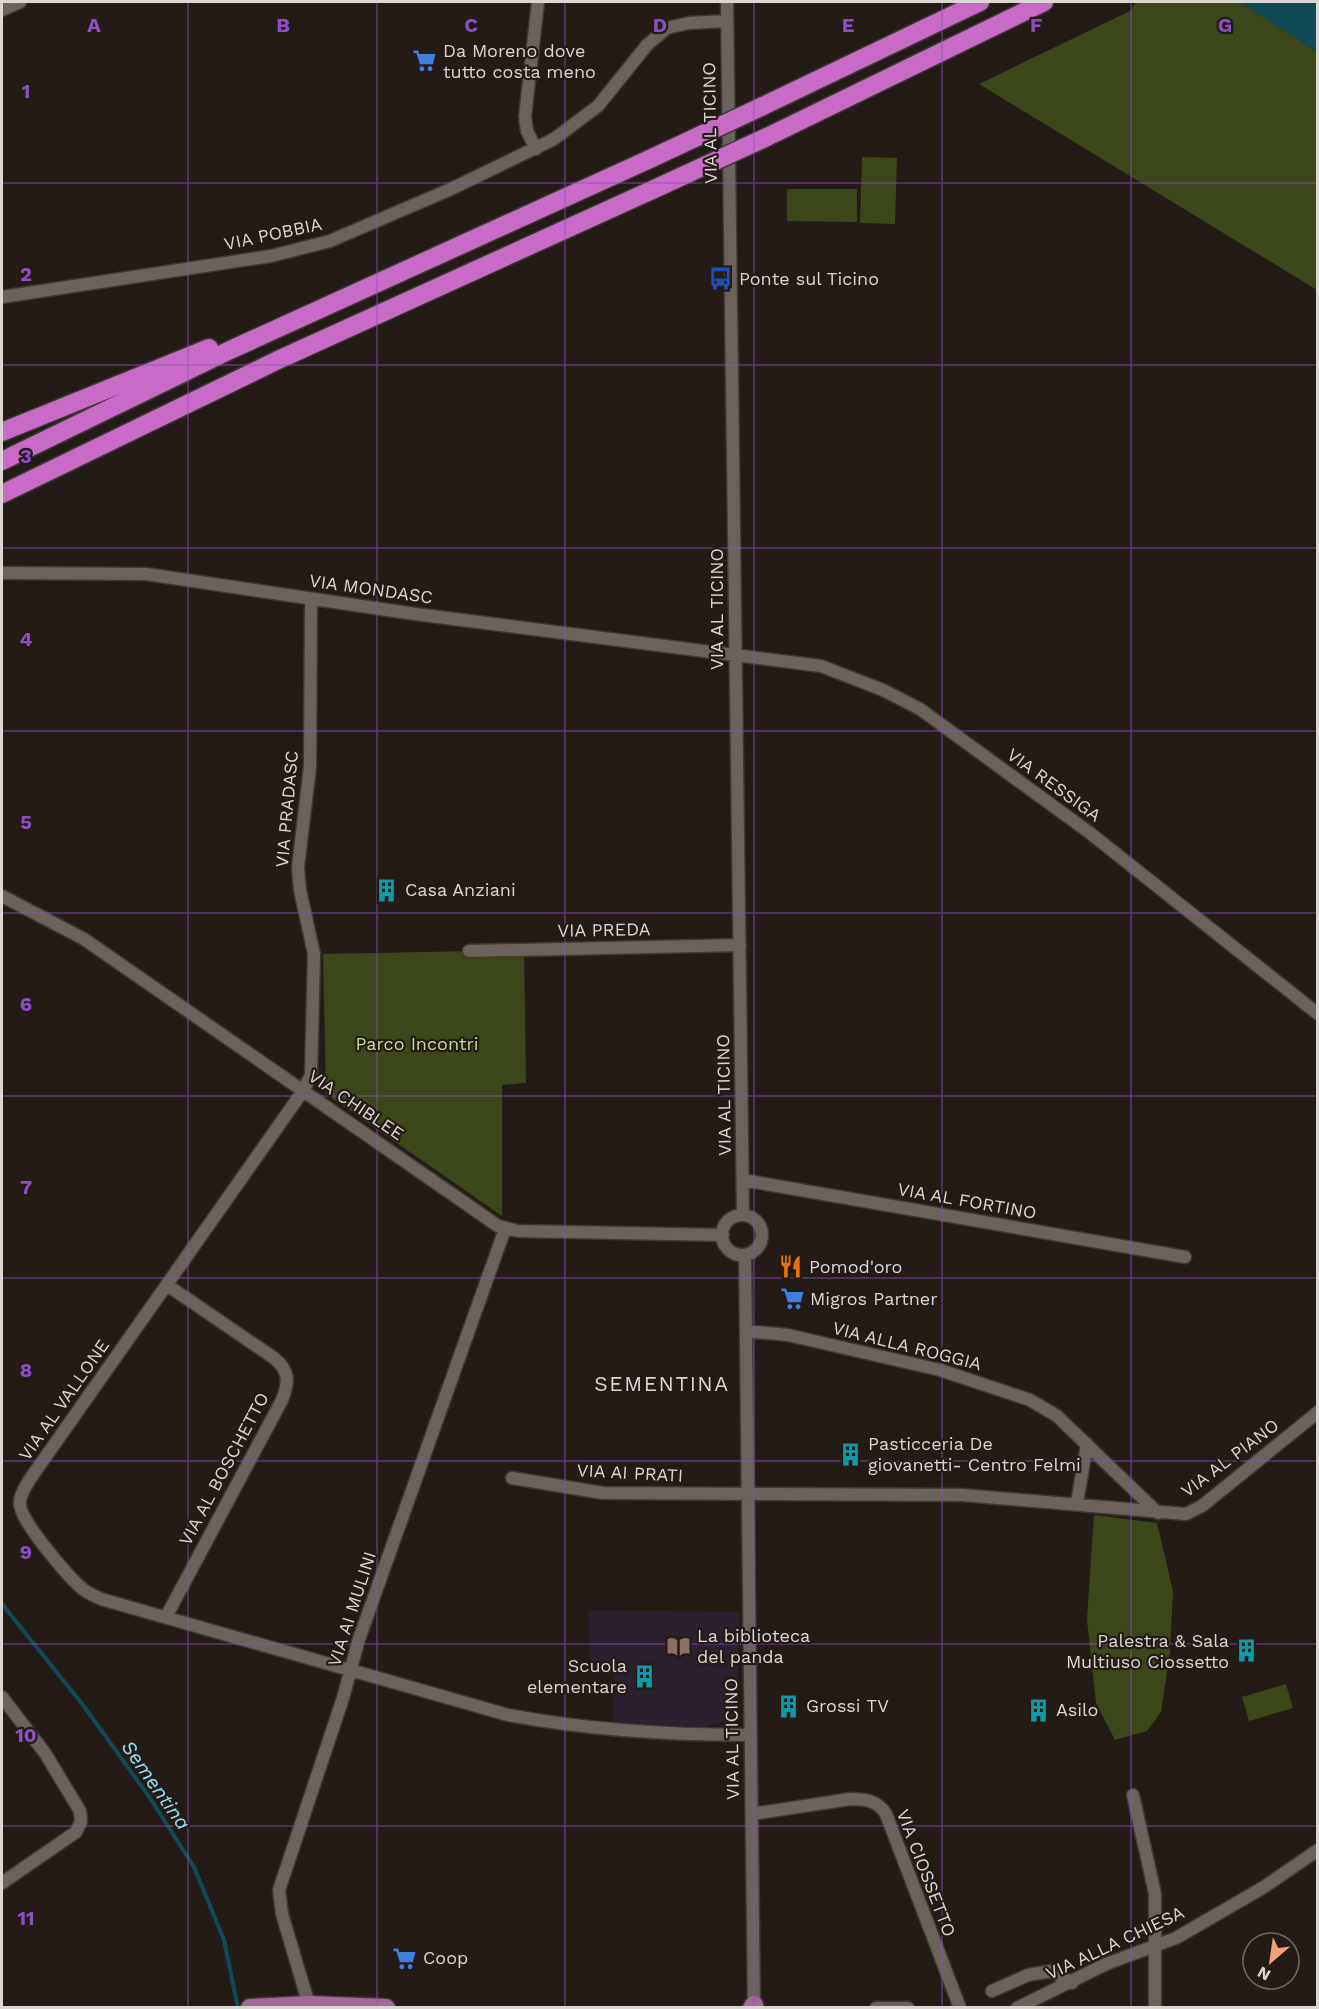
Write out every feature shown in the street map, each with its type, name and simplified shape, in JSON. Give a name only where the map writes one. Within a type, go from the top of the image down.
[{"type":"highway","points":[[2,461],[347,296],[652,158],[980,2]]},
{"type":"highway","points":[[2,494],[248,374],[766,137],[1044,2]]},
{"type":"highway","points":[[2,432],[162,366],[347,296]]},
{"type":"main road","points":[[250,2007],[386,2007]]},
{"type":"street","points":[[2,10],[20,2]]},
{"type":"street","points":[[536,149],[527,131],[525,117],[538,2]]},
{"type":"street","name":"VIA AL TICINO","points":[[727,2],[743,1215]]},
{"type":"street","name":"VIA POBBIA","points":[[2,297],[310,248],[451,189],[536,149],[572,127],[598,106],[661,33],[676,25],[726,21]]},
{"type":"street","name":"VIA MONDASC","points":[[2,573],[146,574],[311,599],[735,655]]},
{"type":"street","name":"VIA PRADASC","points":[[303,1091],[312,1068],[314,954],[300,890],[298,867],[310,767],[311,599]]},
{"type":"street","name":"VIA RESSIGA","points":[[735,655],[820,666],[877,687],[920,709],[1090,833],[1317,1014]]},
{"type":"street","name":"VIA CHIBLEE","points":[[2,896],[84,939],[505,1229]]},
{"type":"street","name":"VIA PREDA","points":[[469,951],[740,945]]},
{"type":"street","name":"VIA AL VALLONE","points":[[303,1091],[30,1479],[20,1504],[31,1528],[85,1590],[101,1599],[508,1715],[640,1733],[750,1735]]},
{"type":"street","name":"VIA AL FORTINO","points":[[743,1180],[1185,1257]]},
{"type":"street","points":[[743,1215],[754,1219],[762,1234],[756,1249],[745,1255],[730,1250],[723,1236],[729,1221],[743,1215]]},
{"type":"street","points":[[505,1229],[723,1236]]},
{"type":"street","name":"VIA AI MULINI","points":[[293,2006],[278,1900],[279,1890],[425,1448],[505,1229]]},
{"type":"street","name":"VIA AL TICINO","points":[[745,1255],[754,2007]]},
{"type":"street","name":"VIA AL BOSCHETTO","points":[[166,1617],[282,1400],[288,1377],[285,1369],[273,1358],[167,1285]]},
{"type":"street","name":"VIA ALLA ROGGIA","points":[[746,1331],[788,1335],[940,1370],[1039,1404],[1057,1416],[1158,1513]]},
{"type":"street","name":"VIA AL PIANO","points":[[1077,1503],[1158,1513],[1186,1514],[1196,1511],[1317,1412]]},
{"type":"street","points":[[1077,1503],[1087,1444]]},
{"type":"street","name":"VIA AI PRATI","points":[[512,1478],[603,1493],[929,1494],[1077,1503]]},
{"type":"street","points":[[2,1697],[45,1753],[80,1811],[81,1821],[76,1832],[2,1883]]},
{"type":"street","points":[[1133,1795],[1154,1881],[1157,1945],[1155,2007]]},
{"type":"street","name":"VIA CIOSSETTO","points":[[752,1814],[850,1799],[867,1800],[878,1804],[885,1814],[960,2007]]},
{"type":"street","name":"VIA ALLA CHIESA","points":[[1017,2007],[1072,1983],[1106,1964],[1176,1938],[1241,1901],[1317,1850]]},
{"type":"street","points":[[992,1991],[1028,1975],[1052,1971],[1072,1983]]},
{"type":"street","points":[[876,2007],[908,2007]]},
{"type":"shaded area","points":[[588,1610],[739,1612],[738,1695],[735,1714],[725,1722],[704,1727],[613,1724],[614,1672],[591,1671]]},
{"type":"green space","points":[[1136,2],[1240,2],[1317,52],[1317,290],[979,84],[1130,11]]},
{"type":"green space","points":[[862,157],[897,158],[895,224],[860,223]]},
{"type":"green space","points":[[787,189],[857,189],[857,222],[787,221]]},
{"type":"green space","name":"Parco Incontri","points":[[524,950],[526,1083],[502,1085],[502,1216],[326,1094],[323,954]]},
{"type":"green space","points":[[1094,1515],[1157,1523],[1173,1591],[1170,1652],[1161,1712],[1147,1731],[1115,1740],[1096,1703],[1087,1620]]},
{"type":"green space","points":[[1286,1684],[1293,1708],[1249,1721],[1242,1697]]},
{"type":"water","points":[[1240,2],[1317,2],[1317,52]]},
{"type":"waterway","name":"Sementina","points":[[2,1604],[83,1705],[150,1798],[194,1867],[224,1940],[238,2008]]},
{"type":"place","name":"Da Moreno dove tutto costa meno","points":[[425,61]]},
{"type":"place","name":"Ponte sul Ticino","points":[[721,279]]},
{"type":"place","name":"Casa Anziani","points":[[387,890]]},
{"type":"place","name":"Pomod'oro","points":[[791,1267]]},
{"type":"place","name":"Migros Partner","points":[[792,1299]]},
{"type":"place","name":"Pasticceria De giovanetti- Centro Felmi","points":[[850,1454]]},
{"type":"place","name":"La biblioteca del panda","points":[[679,1646]]},
{"type":"place","name":"Palestra & Sala Multiuso Ciossetto","points":[[1247,1651]]},
{"type":"place","name":"Scuola elementare","points":[[645,1676]]},
{"type":"place","name":"Grossi TV","points":[[788,1706]]},
{"type":"place","name":"Asilo","points":[[1038,1710]]},
{"type":"place","name":"Coop","points":[[405,1958]]},
{"type":"district","name":"SEMENTINA","points":[[662,1384]]}]
